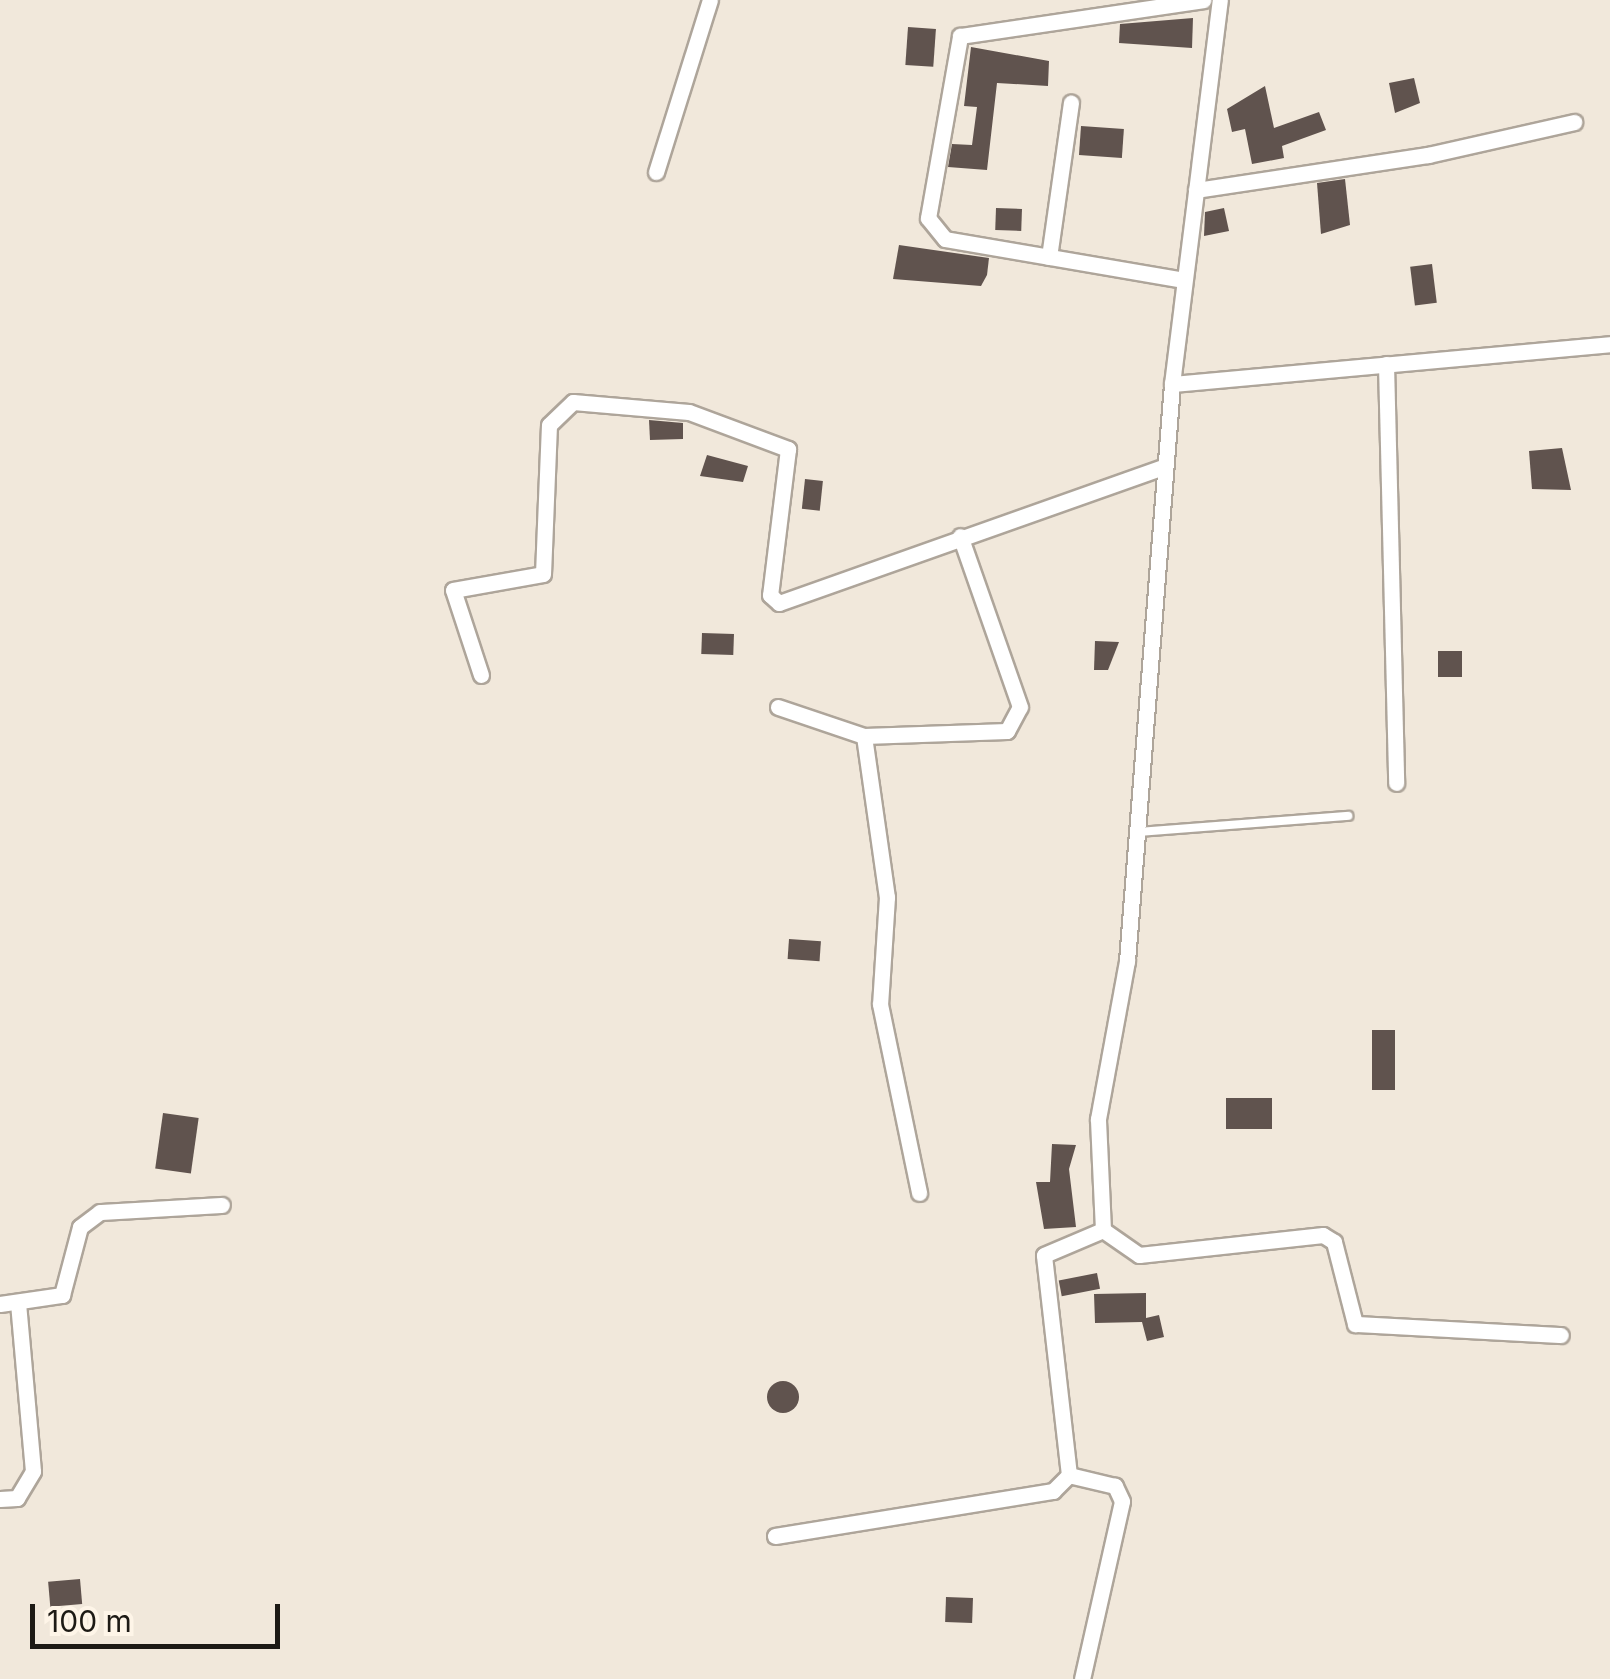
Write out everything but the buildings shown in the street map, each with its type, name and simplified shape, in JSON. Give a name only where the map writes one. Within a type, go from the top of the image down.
[{"type":"street","points":[[656,172],[710,0]]},
{"type":"street","points":[[1184,280],[1049,257],[934,231],[952,44],[972,30],[1202,0]]},
{"type":"street","points":[[1103,1230],[1098,1119],[1127,961],[1172,384],[1220,0]]},
{"type":"street","points":[[1049,257],[1071,103]]},
{"type":"street","points":[[1196,190],[1428,156],[1574,122]]},
{"type":"street","points":[[1172,384],[1610,344]]},
{"type":"street","points":[[1386,364],[1396,783]]},
{"type":"street","points":[[481,675],[453,590],[543,574],[549,425],[574,402],[689,412],[788,449],[770,595],[780,604],[960,536],[1165,466]]},
{"type":"street","points":[[778,708],[864,736],[1008,731],[1018,720],[960,536]]},
{"type":"street","points":[[864,736],[887,897],[880,1004],[918,1192]]},
{"type":"street","points":[[0,1304],[62,1296],[80,1227],[100,1212],[222,1205]]},
{"type":"street","points":[[1103,1230],[1139,1256],[1328,1236],[1355,1324],[1561,1336]]},
{"type":"street","points":[[1069,1475],[1044,1255],[1103,1230]]},
{"type":"street","points":[[0,1499],[17,1498],[34,1471],[18,1304]]},
{"type":"street","points":[[775,1536],[1053,1491],[1069,1475]]},
{"type":"street","points":[[1069,1475],[1115,1486],[1122,1501],[1082,1679]]},
{"type":"lane","points":[[1136,832],[1348,816]]}]
